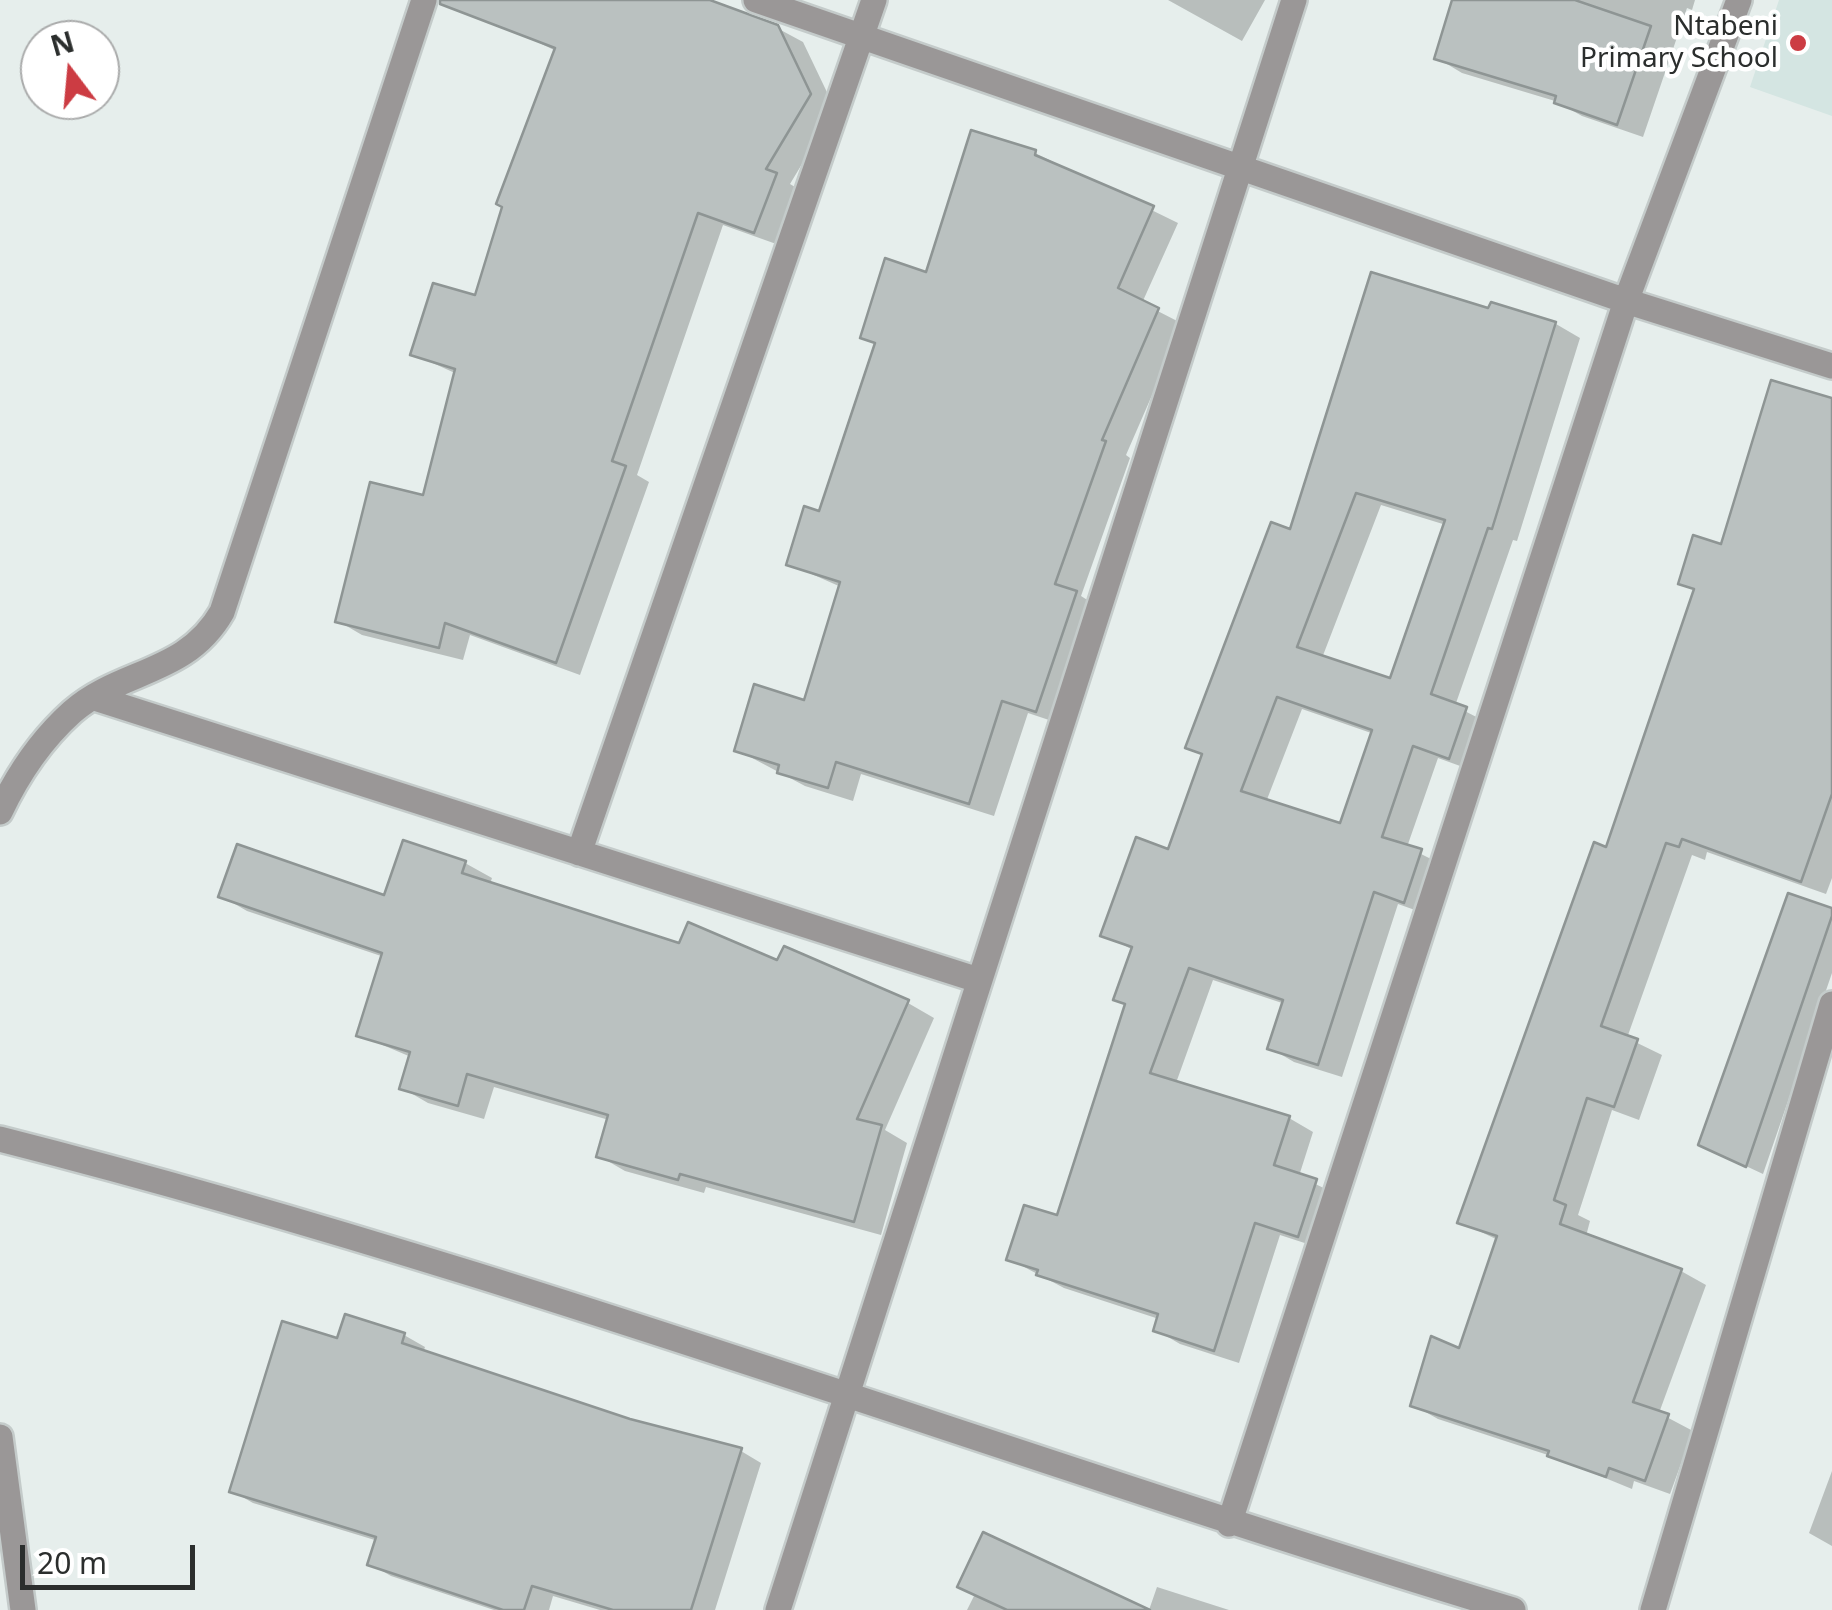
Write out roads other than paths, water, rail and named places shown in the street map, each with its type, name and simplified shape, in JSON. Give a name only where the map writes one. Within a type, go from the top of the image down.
[{"type":"street","points":[[0,812],[26,766],[72,711],[185,655],[209,635],[222,612],[424,0]]},
{"type":"street","points":[[756,0],[1626,301],[1832,366]]},
{"type":"street","points":[[580,853],[874,0]]},
{"type":"street","points":[[778,1610],[1294,0]]},
{"type":"street","points":[[1229,1524],[1626,301],[1739,0]]},
{"type":"street","points":[[96,698],[978,980]]},
{"type":"street","points":[[1653,1610],[1832,1004]]},
{"type":"street","points":[[0,1139],[160,1180],[847,1392],[1229,1524],[1514,1610]]},
{"type":"street","points":[[0,1437],[23,1610]]},
{"type":"place","name":"Ntabeni Primary School","points":[[1798,43]]}]
